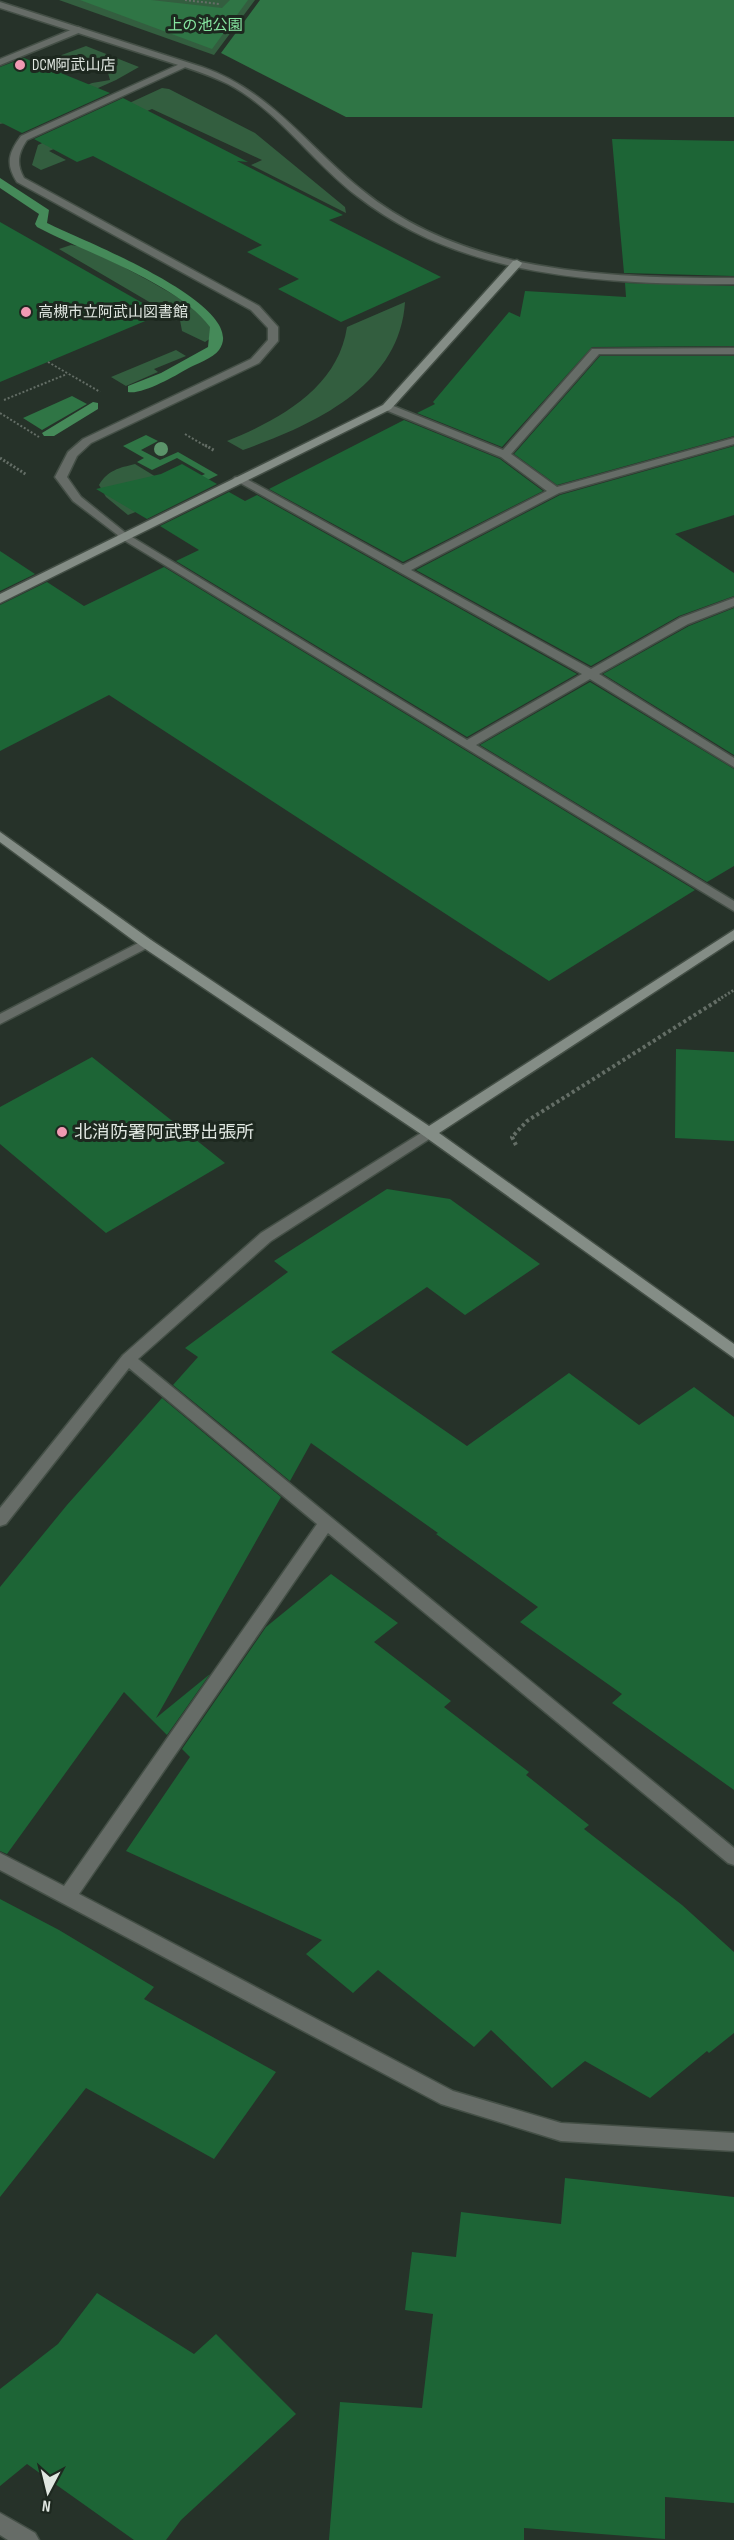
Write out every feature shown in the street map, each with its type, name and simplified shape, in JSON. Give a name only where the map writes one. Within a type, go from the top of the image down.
[{"type":"street","points":[[0,5],[185,65],[238,86],[276,113],[335,172],[377,206],[431,236],[517,263],[555,272],[647,282],[734,281]]},
{"type":"street","points":[[0,62],[78,30]]},
{"type":"street","points":[[0,62],[10,66],[0,70]]},
{"type":"street","points":[[185,65],[24,138],[12,158],[13,168],[20,180],[255,308],[273,327],[273,341],[255,361],[87,441],[72,454],[61,477],[77,499],[123,536],[734,907]]},
{"type":"street","points":[[0,599],[387,407],[517,263]]},
{"type":"street","points":[[505,455],[596,351],[734,351]]},
{"type":"street","points":[[387,407],[505,455],[555,491]]},
{"type":"street","points":[[402,570],[555,491],[734,441]]},
{"type":"street","points":[[239,479],[590,674],[734,763]]},
{"type":"street","points":[[467,745],[684,621],[734,602]]},
{"type":"street","points":[[0,836],[146,944],[429,1133],[734,1352]]},
{"type":"street","points":[[0,1520],[128,1359],[266,1237],[734,934]]},
{"type":"street","points":[[0,1020],[146,944]]},
{"type":"street","points":[[128,1359],[734,1858]]},
{"type":"street","points":[[67,1896],[326,1523]]},
{"type":"street","points":[[0,1861],[448,2097],[561,2132],[734,2142]]},
{"type":"street","points":[[0,2523],[28,2540]]},
{"type":"path","points":[[185,0],[219,4]]},
{"type":"path","points":[[48,362],[139,416]]},
{"type":"path","points":[[4,400],[68,373]]},
{"type":"path","points":[[0,413],[40,438]]},
{"type":"path","points":[[0,458],[31,477]]},
{"type":"path","points":[[512,1137],[527,1121],[734,990]]},
{"type":"green space","name":"上の池公園","points":[[59,0],[255,0],[214,55]]},
{"type":"green space","name":"上の池公園","points":[[80,0],[151,0],[222,8],[230,0],[248,0],[212,49]]},
{"type":"green space","points":[[260,0],[734,0],[734,117],[346,117],[221,53]]},
{"type":"green space","points":[[86,46],[139,67],[116,80],[33,117],[0,124],[0,121],[92,83],[110,80],[108,73],[94,71],[59,56]]},
{"type":"green space","points":[[162,88],[169,89],[255,133],[345,207],[346,213],[251,165],[262,160],[152,109],[49,151],[66,160],[41,170],[32,165],[38,145]]},
{"type":"green space","points":[[71,245],[84,247],[114,262],[154,283],[190,306],[212,327],[211,338],[205,342],[182,331],[180,320],[59,249]]},
{"type":"green space","points":[[405,302],[399,331],[387,357],[370,379],[348,398],[297,428],[243,450],[227,441],[285,412],[319,384],[332,368],[341,349],[347,327]]},
{"type":"green space","points":[[176,350],[186,356],[154,369],[158,372],[126,386],[111,377]]},
{"type":"green space","points":[[72,396],[87,404],[42,430],[23,418]]},
{"type":"green space","points":[[146,435],[158,441],[141,450],[160,460],[178,452],[218,475],[176,495],[170,491],[205,474],[177,458],[152,470],[137,462],[144,458],[123,446]]},
{"type":"green space","points":[[135,464],[174,488],[173,497],[128,515],[106,497],[99,485],[110,473]]},
{"type":"building","points":[[24,58],[110,93],[22,133],[0,122],[0,67]]},
{"type":"building","points":[[123,98],[248,162],[237,161],[343,215],[329,220],[441,277],[341,322],[278,289],[299,279],[247,252],[262,245],[93,156],[77,162],[34,139]]},
{"type":"building","points":[[612,139],[734,141],[734,276],[624,273]]},
{"type":"building","points":[[0,222],[162,314],[0,382]]},
{"type":"building","points":[[625,283],[734,286],[734,346],[592,347],[502,447],[417,413],[435,404],[433,402],[509,312],[520,317],[525,291],[626,297]]},
{"type":"building","points":[[600,356],[734,356],[734,436],[557,485],[514,454]]},
{"type":"building","points":[[404,420],[500,459],[543,491],[403,562],[269,489]]},
{"type":"building","points":[[734,446],[734,515],[675,534],[734,573],[734,596],[679,616],[591,666],[416,570],[560,495]]},
{"type":"building","points":[[182,464],[217,484],[147,519],[96,489],[161,474]]},
{"type":"building","points":[[229,492],[245,501],[257,495],[577,674],[467,737],[176,561],[199,550],[160,526]]},
{"type":"building","points":[[0,551],[35,574],[0,591]]},
{"type":"building","points":[[164,567],[695,890],[549,981],[109,695],[0,751],[0,605],[47,582],[84,606]]},
{"type":"building","points":[[734,608],[734,755],[603,674],[689,626]]},
{"type":"building","points":[[590,682],[734,769],[734,866],[707,882],[480,745]]},
{"type":"building","points":[[676,1049],[734,1052],[734,1141],[675,1138]]},
{"type":"building","points":[[92,1057],[225,1163],[106,1233],[0,1144],[0,1107]]},
{"type":"building","points":[[387,1189],[450,1199],[540,1264],[465,1315],[427,1287],[331,1352],[467,1446],[569,1373],[639,1425],[694,1387],[734,1417],[734,1790],[612,1703],[622,1694],[520,1622],[538,1607],[436,1534],[438,1533],[311,1443],[290,1481],[173,1385],[198,1357],[185,1348],[288,1272],[274,1261]]},
{"type":"building","points":[[162,1398],[281,1497],[156,1718],[210,1674],[167,1735],[124,1692],[7,1854],[0,1851],[0,1587],[67,1505]]},
{"type":"building","points":[[331,1574],[398,1623],[374,1642],[451,1701],[444,1707],[529,1772],[526,1775],[589,1825],[584,1829],[682,1905],[734,1952],[734,2033],[709,2053],[707,2051],[650,2098],[585,2061],[552,2088],[491,2030],[474,2047],[378,1970],[353,1993],[306,1954],[322,1940],[126,1851],[190,1757],[182,1749],[266,1627]]},
{"type":"building","points":[[0,1899],[59,1930],[154,1987],[144,1999],[276,2072],[214,2159],[86,2088],[0,2197]]},
{"type":"building","points":[[565,2178],[734,2197],[734,2503],[665,2497],[665,2539],[524,2528],[524,2540],[329,2540],[340,2402],[422,2408],[433,2314],[405,2310],[412,2252],[456,2257],[461,2212],[561,2224]]},
{"type":"building","points":[[97,2293],[194,2354],[216,2334],[296,2414],[181,2520],[166,2540],[134,2540],[27,2464],[0,2486],[0,2389],[58,2344]]},
{"type":"waterway","points":[[0,182],[13,194],[45,213],[41,224],[73,241],[87,244],[158,282],[196,306],[209,317],[216,327],[217,335],[213,349],[166,376],[133,389]]},
{"type":"waterway","points":[[49,433],[93,406]]},
{"type":"place","name":"DCM阿武山店","points":[[20,65]]},
{"type":"place","name":"高槻市立阿武山図書館","points":[[26,312]]},
{"type":"place","name":"北消防署阿武野出張所","points":[[62,1132]]}]
